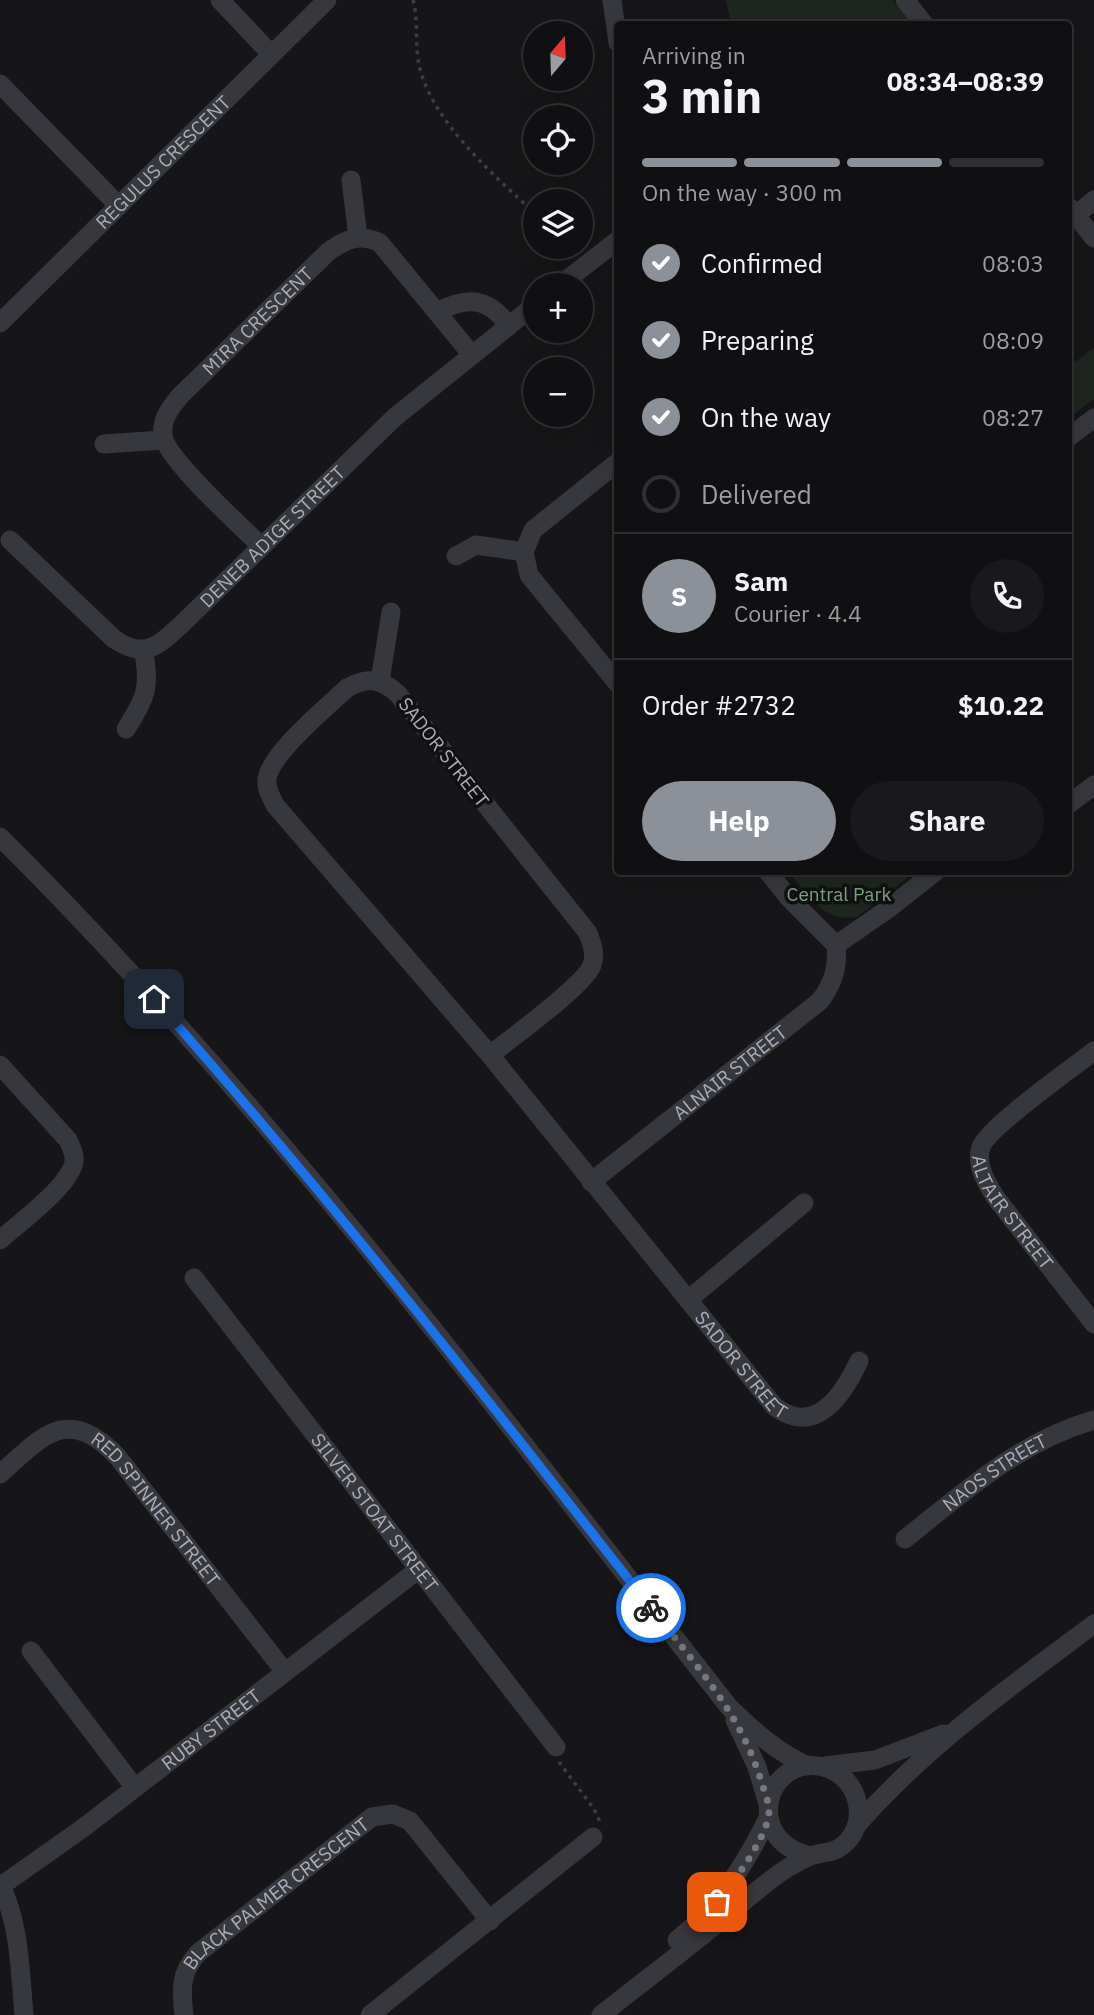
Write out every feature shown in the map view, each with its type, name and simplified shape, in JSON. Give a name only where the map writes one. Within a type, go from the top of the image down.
[{"type":"street","points":[[220,0],[271,54]]},
{"type":"street","name":"REGULUS CRESCENT","points":[[0,323],[327,0]]},
{"type":"street","points":[[612,0],[615,21]]},
{"type":"street","points":[[905,0],[922,21]]},
{"type":"street","points":[[0,84],[118,205]]},
{"type":"street","points":[[351,180],[358,237],[369,238],[388,250],[471,355]]},
{"type":"street","points":[[1094,200],[1073,211],[1094,238]]},
{"type":"street","name":"MIRA CRESCENT","points":[[163,440],[164,421],[180,396],[328,252],[345,240],[358,237]]},
{"type":"street","points":[[575,273],[614,243]]},
{"type":"street","points":[[437,312],[460,302],[473,301],[487,305],[502,316],[509,326]]},
{"type":"street","name":"DENEB ADIGE STREET","points":[[143,649],[152,648],[162,642],[382,429],[523,315]]},
{"type":"street","points":[[1072,435],[1094,418]]},
{"type":"street","points":[[104,444],[163,440],[207,492],[261,546]]},
{"type":"street","points":[[614,465],[533,530],[523,552],[529,575],[614,679]]},
{"type":"street","points":[[10,540],[114,639],[125,646],[143,649],[148,671],[147,689],[142,705],[126,729]]},
{"type":"street","points":[[456,556],[476,545],[523,552]]},
{"type":"street","points":[[380,681],[391,612]]},
{"type":"street","name":"SADOR STREET","points":[[490,1055],[579,982],[592,964],[592,943],[588,933],[397,693],[380,681],[359,681],[347,688],[275,759],[269,771],[268,791],[284,815],[490,1055],[774,1406],[784,1414],[805,1418],[816,1415],[846,1389],[859,1361]]},
{"type":"street","points":[[1072,802],[1094,785]]},
{"type":"street","points":[[0,837],[86,923],[222,1074],[361,1240],[729,1707],[768,1744],[787,1756],[837,1772],[848,1782],[856,1795],[859,1810],[857,1825]]},
{"type":"street","points":[[771,875],[836,945],[931,875]]},
{"type":"street","name":"ALNAIR STREET","points":[[591,1182],[820,1001],[835,976],[836,945]]},
{"type":"street","name":"ALTAIR STREET","points":[[1094,1051],[996,1128],[981,1147],[980,1158],[988,1185],[996,1198],[1094,1324]]},
{"type":"street","points":[[0,1065],[68,1140],[74,1161],[58,1187],[0,1240]]},
{"type":"street","name":"SADOR STREET","points":[[688,1300],[804,1203]]},
{"type":"street","name":"SILVER STOAT STREET","points":[[194,1278],[556,1746]]},
{"type":"street","name":"NAOS STREET","points":[[905,1539],[1015,1454],[1053,1434],[1094,1420]]},
{"type":"street","name":"RED SPINNER STREET","points":[[0,1474],[41,1438],[52,1432],[65,1429],[93,1434],[117,1457],[285,1671]]},
{"type":"street","name":"RUBY STREET","points":[[1,1885],[32,1866],[419,1569]]},
{"type":"street","points":[[729,1707],[757,1767],[773,1833],[795,1852],[810,1856],[825,1855],[850,1838],[857,1825],[904,1776],[963,1725],[1094,1624]]},
{"type":"street","points":[[31,1651],[135,1788]]},
{"type":"street","points":[[584,2015],[684,1935],[717,1902],[752,1851],[768,1811],[773,1790],[782,1778],[794,1770],[875,1760],[963,1725]]},
{"type":"street","name":"BLACK PALMER CRESCENT","points":[[184,2015],[181,1983],[189,1963],[198,1953],[372,1817],[393,1814],[410,1821],[490,1921]]},
{"type":"street","points":[[370,2015],[593,1837]]},
{"type":"street","points":[[601,2015],[762,1886],[810,1856]]},
{"type":"street","points":[[1,1885],[9,1903],[16,1938],[24,2015]]},
{"type":"path","points":[[413,0],[420,70],[434,100],[461,141],[523,202]]},
{"type":"path","points":[[556,1746],[559,1762],[594,1809],[600,1822],[593,1837]]},
{"type":"green space","points":[[726,0],[892,0],[910,21],[730,21]]},
{"type":"green space","points":[[1094,348],[1094,399],[1072,416],[1072,364]]},
{"type":"green space","name":"Central Park","points":[[791,875],[911,875],[857,917],[835,916],[810,898]]},
{"type":"way so far","points":[[651,1608],[729,1707],[757,1767],[768,1804],[768,1818],[752,1851],[717,1902]]},
{"type":"route","points":[[154,999],[222,1074],[361,1240],[651,1608]]}]
